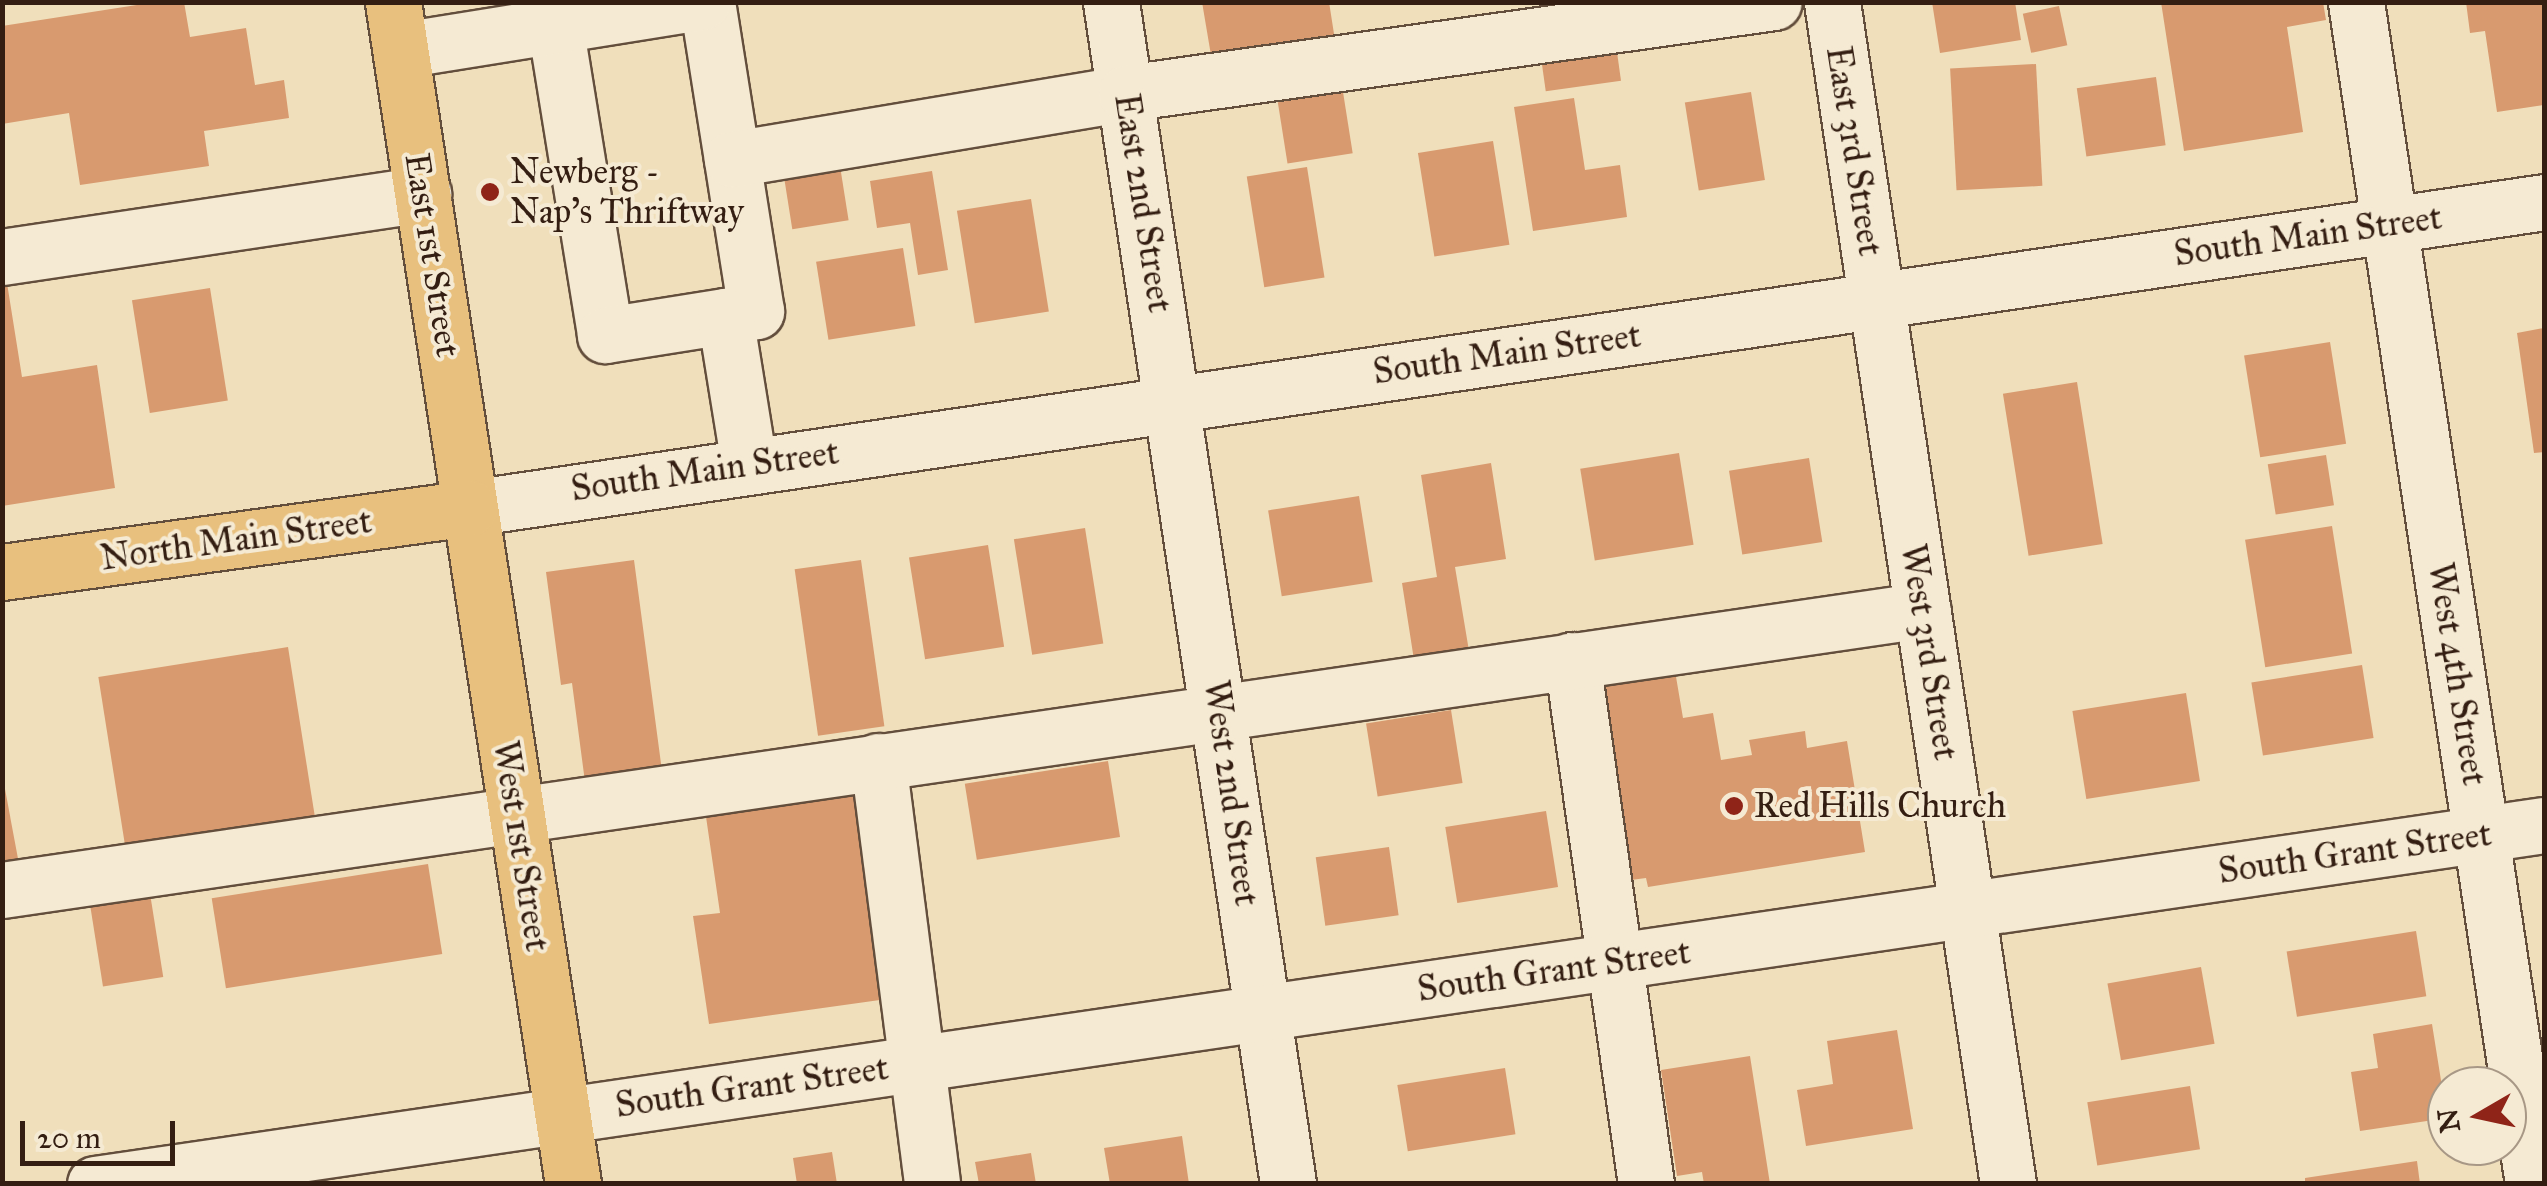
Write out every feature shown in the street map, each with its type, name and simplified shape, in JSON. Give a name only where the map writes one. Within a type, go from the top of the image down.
[{"type":"main road","name":"East 1st Street","points":[[397,26],[470,508]]},
{"type":"main road","name":"North Main Street","points":[[2,572],[470,508]]},
{"type":"main road","name":"West 1st Street","points":[[470,508],[573,1184]]},
{"type":"street","points":[[397,26],[555,25],[704,2],[756,311],[605,335],[555,25]]},
{"type":"street","name":"East 2nd Street","points":[[1111,2],[1174,403]]},
{"type":"street","points":[[732,159],[1126,93],[1774,2]]},
{"type":"street","name":"East 3rd Street","points":[[1832,2],[1876,300]]},
{"type":"street","name":"West 4th Street","points":[[2356,2],[2533,1184]]},
{"type":"street","points":[[2,257],[422,194]]},
{"type":"street","name":"South Main Street","points":[[470,508],[2544,202]]},
{"type":"street","name":"West 3rd Street","points":[[1876,300],[2008,1184]]},
{"type":"street","points":[[725,316],[750,464]]},
{"type":"street","name":"West 2nd Street","points":[[1174,403],[1288,1184]]},
{"type":"street","points":[[2,890],[1923,610]]},
{"type":"street","points":[[1572,660],[1646,1184]]},
{"type":"street","points":[[878,760],[932,1184]]},
{"type":"street","name":"South Grant Street","points":[[95,1184],[214,1176],[562,1114],[2544,826]]},
{"type":"building","points":[[156,2],[184,2],[190,37],[246,28],[255,85],[284,80],[289,118],[204,131],[209,166],[80,185],[69,113],[2,124],[2,26]]},
{"type":"building","points":[[1202,2],[1329,2],[1337,53],[1214,73]]},
{"type":"building","points":[[1932,2],[2015,2],[2021,40],[1940,53]]},
{"type":"building","points":[[2161,2],[2323,2],[2326,20],[2287,27],[2303,132],[2184,151]]},
{"type":"building","points":[[2466,2],[2544,2],[2544,105],[2497,112],[2485,31],[2470,33]]},
{"type":"building","points":[[2059,6],[2067,45],[2031,53],[2023,14]]},
{"type":"building","points":[[1616,45],[1621,81],[1546,91],[1541,56]]},
{"type":"building","points":[[2036,64],[2042,186],[1957,190],[1950,69]]},
{"type":"building","points":[[2156,77],[2166,145],[2086,156],[2077,88]]},
{"type":"building","points":[[1343,92],[1353,153],[1288,164],[1278,102]]},
{"type":"building","points":[[1751,92],[1765,180],[1699,190],[1685,102]]},
{"type":"building","points":[[1574,98],[1585,170],[1620,165],[1627,217],[1533,231],[1514,107]]},
{"type":"building","points":[[1493,141],[1509,245],[1434,257],[1418,153]]},
{"type":"building","points":[[840,166],[849,220],[792,229],[784,175]]},
{"type":"building","points":[[1307,167],[1325,278],[1264,287],[1247,177]]},
{"type":"building","points":[[932,171],[948,270],[918,275],[910,223],[877,228],[870,181]]},
{"type":"building","points":[[1031,199],[1049,312],[975,323],[957,211]]},
{"type":"building","points":[[903,248],[915,326],[828,340],[816,262]]},
{"type":"building","points":[[7,283],[22,377],[97,365],[115,488],[2,506],[2,284]]},
{"type":"building","points":[[210,288],[228,401],[150,413],[132,300]]},
{"type":"building","points":[[2544,328],[2544,452],[2534,453],[2517,333]]},
{"type":"building","points":[[2330,342],[2346,444],[2260,457],[2244,356]]},
{"type":"building","points":[[2077,382],[2103,544],[2029,556],[2003,394]]},
{"type":"building","points":[[1679,453],[1694,545],[1595,560],[1580,469]]},
{"type":"building","points":[[2326,455],[2334,505],[2276,515],[2268,464]]},
{"type":"building","points":[[1809,458],[1822,542],[1742,555],[1729,471]]},
{"type":"building","points":[[1491,463],[1506,559],[1455,567],[1469,651],[1414,660],[1402,583],[1437,577],[1421,475]]},
{"type":"building","points":[[1359,496],[1373,582],[1282,596],[1268,510]]},
{"type":"building","points":[[2332,526],[2352,653],[2265,667],[2245,540]]},
{"type":"building","points":[[1085,528],[1103,644],[1032,655],[1014,539]]},
{"type":"building","points":[[988,545],[1004,647],[925,659],[909,558]]},
{"type":"building","points":[[634,560],[662,771],[585,782],[572,683],[561,685],[546,572]]},
{"type":"building","points":[[861,560],[884,726],[818,736],[795,569]]},
{"type":"building","points":[[288,647],[316,823],[126,853],[98,677]]},
{"type":"building","name":"Red Hills Church","points":[[1673,659],[1683,718],[1713,713],[1721,760],[1752,755],[1749,740],[1805,731],[1807,748],[1847,741],[1865,852],[1648,887],[1646,878],[1623,881],[1590,672]]},
{"type":"building","points":[[2362,665],[2374,738],[2263,756],[2251,683]]},
{"type":"building","points":[[2186,693],[2200,781],[2086,799],[2072,711]]},
{"type":"building","points":[[1451,710],[1463,783],[1378,797],[1366,723]]},
{"type":"building","points":[[1108,761],[1120,837],[977,860],[965,784]]},
{"type":"building","points":[[2,773],[19,864],[2,866]]},
{"type":"building","points":[[857,782],[887,999],[709,1024],[693,916],[720,913],[704,803]]},
{"type":"building","points":[[1546,811],[1558,887],[1457,903],[1445,827]]},
{"type":"building","points":[[1389,847],[1399,915],[1325,926],[1316,857]]},
{"type":"building","points":[[428,864],[442,954],[226,988],[212,898]]},
{"type":"building","points":[[149,887],[163,977],[103,986],[89,897]]},
{"type":"building","points":[[2416,931],[2426,996],[2297,1017],[2287,951]]},
{"type":"building","points":[[2201,967],[2215,1044],[2121,1060],[2107,983]]},
{"type":"building","points":[[2432,1024],[2439,1066],[2427,1066],[2427,1121],[2360,1131],[2351,1072],[2378,1068],[2373,1034]]},
{"type":"building","points":[[1897,1030],[1913,1129],[1806,1146],[1797,1090],[1833,1084],[1827,1041]]},
{"type":"building","points":[[1750,1056],[1770,1184],[1704,1184],[1702,1172],[1677,1176],[1661,1070]]},
{"type":"building","points":[[1505,1068],[1515,1134],[1408,1151],[1397,1085]]},
{"type":"building","points":[[2190,1086],[2200,1149],[2097,1165],[2087,1102]]},
{"type":"building","points":[[1182,1136],[1189,1184],[1110,1184],[1104,1148]]},
{"type":"building","points":[[832,1152],[837,1184],[797,1184],[793,1158]]},
{"type":"building","points":[[1031,1153],[1036,1184],[979,1184],[975,1162]]},
{"type":"building","points":[[2417,1161],[2420,1184],[2305,1184],[2305,1178]]},
{"type":"place","name":"Newberg - Nap's Thriftway","points":[[490,192]]},
{"type":"place","name":"Red Hills Church","points":[[1734,806]]}]
